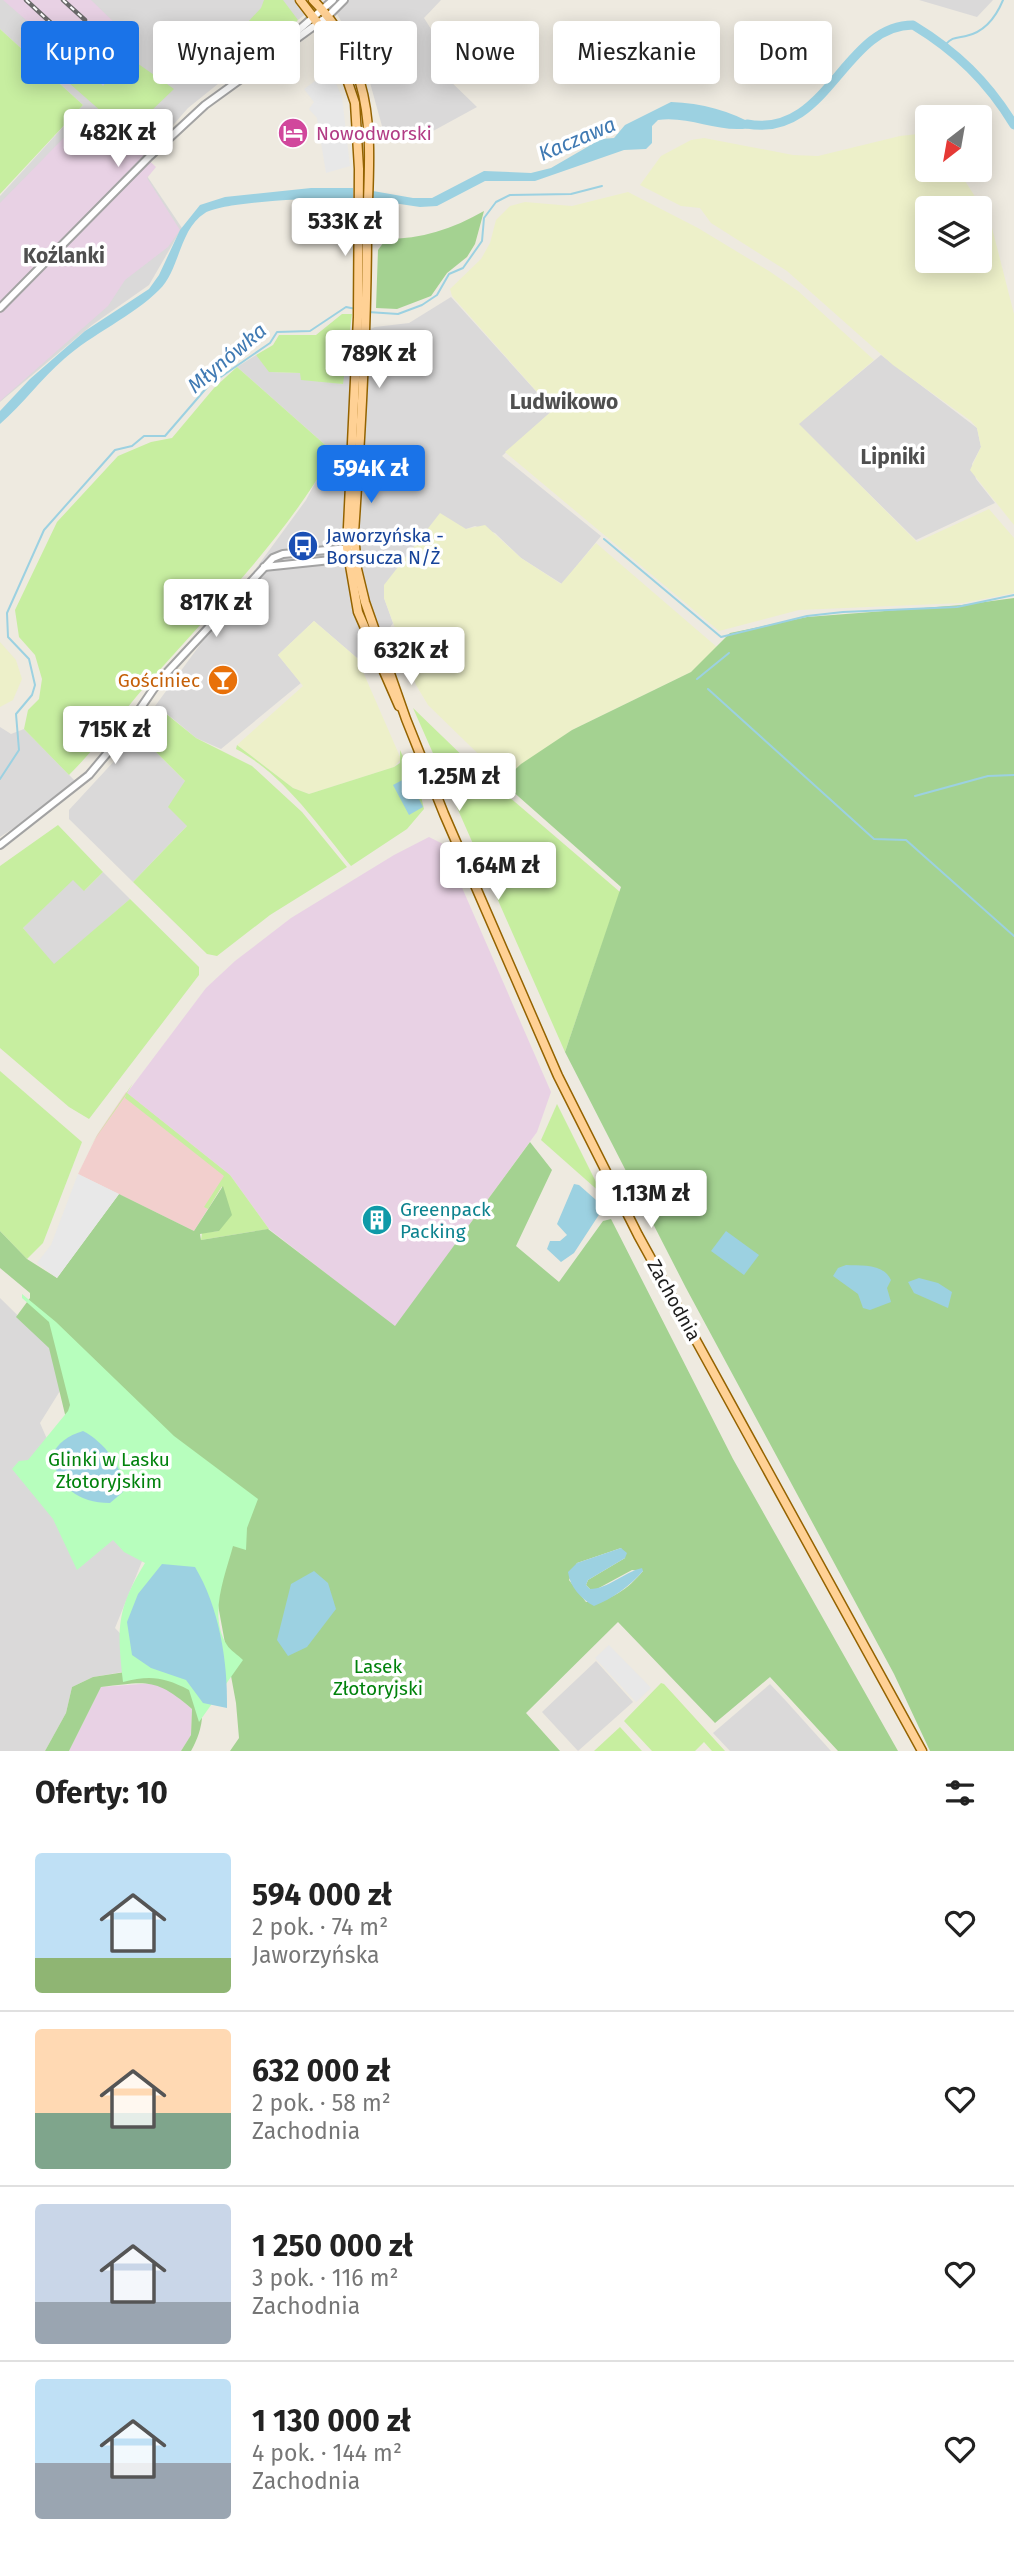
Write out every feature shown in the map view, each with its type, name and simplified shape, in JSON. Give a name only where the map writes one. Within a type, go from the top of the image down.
[{"type":"main road","points":[[300,0],[336,47],[351,83],[363,179]]},
{"type":"main road","points":[[313,0],[325,13],[347,48],[361,84],[367,120],[363,179]]},
{"type":"main road","name":"Zachodnia","points":[[363,179],[363,312],[351,553],[365,602],[406,719],[444,814],[582,1126],[638,1236],[922,1751]]},
{"type":"street","points":[[325,13],[333,0]]},
{"type":"street","points":[[0,307],[205,105],[344,0]]},
{"type":"street","points":[[0,845],[89,775],[120,738],[154,687],[264,567],[351,553]]},
{"type":"shaded area","points":[[0,0],[323,0],[297,21],[153,21],[153,84],[218,84],[188,108],[139,164],[182,228],[149,285],[92,325],[0,402],[0,196],[83,105],[60,84],[139,84],[139,21],[21,21],[21,48],[0,29]]},
{"type":"shaded area","points":[[3,0],[91,0],[113,21],[27,21]]},
{"type":"shaded area","points":[[329,0],[441,0],[424,18],[431,29],[431,84],[453,84],[477,107],[433,131],[385,137],[370,84],[417,84],[417,21],[341,21]]},
{"type":"shaded area","points":[[919,0],[993,0],[977,17]]},
{"type":"shaded area","points":[[314,82],[314,84],[336,84],[342,97],[350,166],[326,173],[317,118],[309,109],[314,102],[304,89]]},
{"type":"shaded area","points":[[93,108],[156,167],[147,178],[180,230],[168,247],[125,280],[108,306],[0,401],[0,203]]},
{"type":"shaded area","points":[[451,297],[553,410],[502,456],[601,536],[562,584],[521,558],[495,533],[475,526],[466,529],[384,598],[393,623],[384,636],[357,658],[314,621],[278,655],[301,683],[221,749],[196,738],[160,708],[139,735],[185,781],[187,826],[133,882],[69,819],[69,810],[117,758],[306,500],[332,451],[237,367],[256,355],[270,372],[300,373],[342,384],[348,339],[375,327],[409,323]]},
{"type":"shaded area","points":[[881,355],[977,428],[981,447],[972,464],[976,479],[995,503],[916,540],[798,424]]},
{"type":"shaded area","points":[[0,727],[11,734],[24,729],[75,781],[52,803],[0,837]]},
{"type":"shaded area","points":[[429,837],[443,844],[551,1092],[537,1132],[395,1327],[269,1229],[230,1175],[127,1093],[206,988],[235,961],[291,918],[394,855]]},
{"type":"shaded area","points":[[103,872],[130,899],[54,965],[23,928],[73,879],[85,890]]},
{"type":"shaded area","points":[[126,1092],[229,1175],[194,1231],[78,1174],[97,1135]]},
{"type":"shaded area","points":[[78,1174],[119,1194],[57,1278],[37,1263],[51,1245]]},
{"type":"shaded area","points":[[0,1298],[73,1370],[40,1423],[75,1503],[147,1549],[115,1628],[152,1667],[93,1677],[72,1687],[66,1713],[45,1751],[0,1751]]},
{"type":"shaded area","points":[[609,1645],[651,1688],[636,1702],[595,1658]]},
{"type":"shaded area","points":[[596,1661],[633,1702],[578,1751],[542,1712]]},
{"type":"shaded area","points":[[153,1683],[167,1688],[192,1709],[191,1735],[181,1751],[69,1751],[101,1687]]},
{"type":"shaded area","points":[[770,1684],[831,1751],[730,1751],[713,1733]]},
{"type":"green space","points":[[264,0],[283,0],[298,20],[249,21],[261,8]]},
{"type":"green space","points":[[0,29],[21,48],[21,84],[60,84],[83,105],[0,194]]},
{"type":"green space","points":[[139,64],[153,74],[153,84],[167,84],[174,89],[127,134],[70,84],[139,84]]},
{"type":"green space","points":[[915,134],[915,182],[966,182],[975,196],[915,196],[915,273],[992,273],[992,228],[1014,314],[1014,525],[970,470],[981,447],[977,428],[971,421],[893,365],[787,271],[711,223],[700,208],[681,206],[640,185],[661,156],[691,140],[704,138],[793,155],[818,156]]},
{"type":"green space","points":[[628,192],[698,228],[769,271],[798,291],[874,360],[799,424],[917,542],[989,509],[1014,538],[1014,593],[963,603],[799,610],[719,631],[505,452],[553,410],[452,296],[450,289],[481,259],[490,243],[496,220],[510,206],[525,202],[572,206]]},
{"type":"green space","points":[[484,211],[475,244],[467,257],[447,273],[431,296],[397,309],[376,308],[378,250],[386,239],[436,232]]},
{"type":"green space","points":[[342,314],[352,314],[343,384],[301,380],[300,373],[269,372],[256,355],[273,345],[279,335],[316,335]]},
{"type":"green space","points":[[237,367],[332,451],[330,458],[271,543],[69,775],[24,729],[28,710],[39,699],[42,679],[35,655],[19,637],[15,610],[57,522],[118,456],[151,442],[172,438],[214,388]]},
{"type":"green space","points":[[440,513],[466,529],[485,525],[521,558],[561,584],[596,543],[718,648],[691,672],[572,730],[504,779],[428,705],[416,685],[384,598],[384,585]]},
{"type":"green space","points":[[1014,598],[1014,1751],[930,1751],[894,1674],[686,1288],[565,1052],[621,887],[502,782],[521,764],[572,730],[691,672],[730,633],[807,617],[962,605]]},
{"type":"green space","points":[[314,621],[357,658],[401,759],[394,767],[309,794],[293,788],[237,745],[303,686],[278,655]]},
{"type":"green space","points":[[0,642],[16,660],[22,679],[13,700],[0,707]]},
{"type":"green space","points":[[159,708],[196,738],[252,766],[302,812],[347,867],[270,915],[217,956],[207,954],[133,882],[187,826],[168,807],[185,781],[139,735]]},
{"type":"green space","points":[[413,708],[472,765],[620,892],[565,1052]]},
{"type":"green space","points":[[237,745],[293,788],[309,794],[394,767],[400,763],[400,750],[420,792],[424,809],[407,829],[351,866],[284,786],[236,749]]},
{"type":"green space","points":[[58,825],[103,872],[84,891],[73,880],[23,928],[54,964],[130,899],[199,967],[199,975],[89,1119],[69,1107],[0,1048],[0,866]]},
{"type":"green space","points":[[0,1071],[82,1142],[43,1243],[27,1259],[0,1231]]},
{"type":"green space","points":[[133,1083],[127,1093],[230,1175],[269,1229],[201,1240],[202,1233],[219,1231],[222,1186],[208,1209],[204,1207],[224,1176],[125,1098],[126,1095],[90,1146]]},
{"type":"green space","points":[[557,1104],[602,1194],[541,1140]]},
{"type":"green space","name":"Lasek Złotoryjski","points":[[530,1142],[552,1170],[516,1246],[559,1282],[603,1221],[611,1219],[733,1459],[898,1751],[838,1751],[770,1677],[715,1723],[618,1622],[526,1713],[560,1751],[230,1751],[239,1738],[236,1703],[211,1567],[70,1435],[49,1348],[16,1317],[30,1298],[30,1293],[0,1268],[0,1231],[27,1259],[57,1278],[119,1194],[194,1231],[223,1186],[232,1215],[219,1231],[200,1234],[201,1240],[268,1229],[395,1326]],"holes":[[[621,1548],[625,1558],[588,1580],[586,1585],[590,1589],[597,1589],[632,1570],[643,1571],[631,1584],[610,1597],[586,1602],[569,1580],[577,1563]]]},
{"type":"green space","name":"Glinki w Lasku Złotoryjskim","points":[[22,1294],[56,1322],[174,1436],[258,1499],[247,1528],[246,1550],[233,1546],[218,1609],[221,1634],[228,1647],[243,1660],[199,1722],[189,1690],[157,1678],[123,1682],[121,1620],[128,1594],[145,1563],[124,1552],[113,1540],[77,1570],[53,1519],[12,1469],[19,1461],[28,1460],[70,1405],[49,1322],[22,1298]]},
{"type":"green space","points":[[151,1668],[184,1679],[199,1697],[201,1724],[191,1751],[181,1751],[191,1735],[192,1709],[169,1691],[140,1683],[101,1687],[69,1751],[45,1751],[66,1713],[72,1687],[93,1677]]},
{"type":"green space","points":[[661,1683],[725,1751],[712,1751],[704,1742],[695,1751],[652,1751],[624,1721]]},
{"type":"green space","points":[[620,1727],[642,1751],[594,1751]]},
{"type":"water","points":[[671,102],[716,109],[757,126],[733,129],[683,120],[658,120],[652,126],[652,143],[646,149],[624,150],[535,181],[485,181],[437,206],[420,207],[373,200],[373,191],[413,198],[432,198],[484,171],[531,173],[551,168],[601,139],[614,138],[625,125]]},
{"type":"water","points":[[311,188],[353,188],[353,199],[300,199],[254,203],[233,205],[205,213],[190,229],[166,282],[159,290],[64,359],[0,424],[0,411],[30,379],[85,331],[149,289],[159,275],[180,230],[200,205],[225,197]]},
{"type":"water","points":[[408,777],[423,807],[409,815],[393,785]]},
{"type":"water","points":[[574,1184],[579,1185],[604,1207],[574,1253],[561,1262],[547,1249],[550,1241],[560,1241],[567,1235],[557,1224]]},
{"type":"water","points":[[726,1231],[759,1255],[744,1275],[711,1251]]},
{"type":"water","points":[[846,1265],[872,1266],[883,1271],[891,1280],[887,1288],[891,1302],[870,1310],[863,1308],[858,1294],[833,1276],[838,1268]]},
{"type":"water","points":[[919,1278],[938,1283],[952,1292],[948,1308],[914,1293],[908,1282]]},
{"type":"water","points":[[83,1431],[105,1448],[120,1474],[123,1492],[110,1503],[79,1496],[65,1484],[55,1467],[51,1456],[57,1447],[68,1437]]},
{"type":"water","points":[[621,1548],[627,1553],[625,1558],[588,1580],[586,1585],[590,1589],[597,1588],[635,1570],[642,1568],[643,1571],[620,1592],[594,1606],[577,1592],[568,1572],[577,1563]]},
{"type":"water","points":[[162,1564],[195,1567],[203,1583],[216,1617],[224,1653],[227,1708],[203,1703],[186,1680],[151,1668],[132,1655],[127,1622],[138,1594]]},
{"type":"water","points":[[314,1571],[328,1583],[336,1609],[307,1647],[288,1656],[277,1640],[291,1584]]},
{"type":"waterway","points":[[945,45],[952,39],[972,34],[984,27],[993,18],[1003,0]]},
{"type":"waterway","name":"Kaczawa","points":[[747,124],[775,124],[797,115],[817,99],[869,43],[889,30],[913,25],[970,69],[1014,125]]},
{"type":"waterway","name":"Młynówka","points":[[368,312],[398,314],[422,305],[437,295],[449,274],[463,268],[482,241],[484,218],[496,202],[510,195],[571,194],[602,186]]},
{"type":"waterway","name":"Młynówka","points":[[0,779],[19,750],[16,714],[32,695],[35,685],[29,659],[8,637],[7,613],[44,530],[115,450],[132,446],[144,436],[165,436],[209,385],[270,343],[277,332],[310,331],[346,307],[356,309]]},
{"type":"waterway","points":[[604,539],[721,637],[807,616],[957,607],[1014,595]]},
{"type":"waterway","points":[[697,679],[729,653]]},
{"type":"waterway","points":[[708,689],[874,839],[906,840],[1014,936]]},
{"type":"waterway","points":[[915,796],[988,776],[1014,775]]},
{"type":"railway","points":[[26,0],[49,21]]},
{"type":"railway","points":[[63,0],[85,20]]},
{"type":"place","name":"Nowodworski","points":[[293,133]]},
{"type":"place","name":"Jaworzyńska - Borsucza N/Ż","points":[[303,546]]},
{"type":"place","name":"Gościniec","points":[[223,680]]},
{"type":"place","name":"Greenpack Packing","points":[[377,1220]]},
{"type":"district","name":"Koźlanki","points":[[64,256]]},
{"type":"district","name":"Ludwikowo","points":[[564,402]]},
{"type":"district","name":"Lipniki","points":[[893,457]]}]
